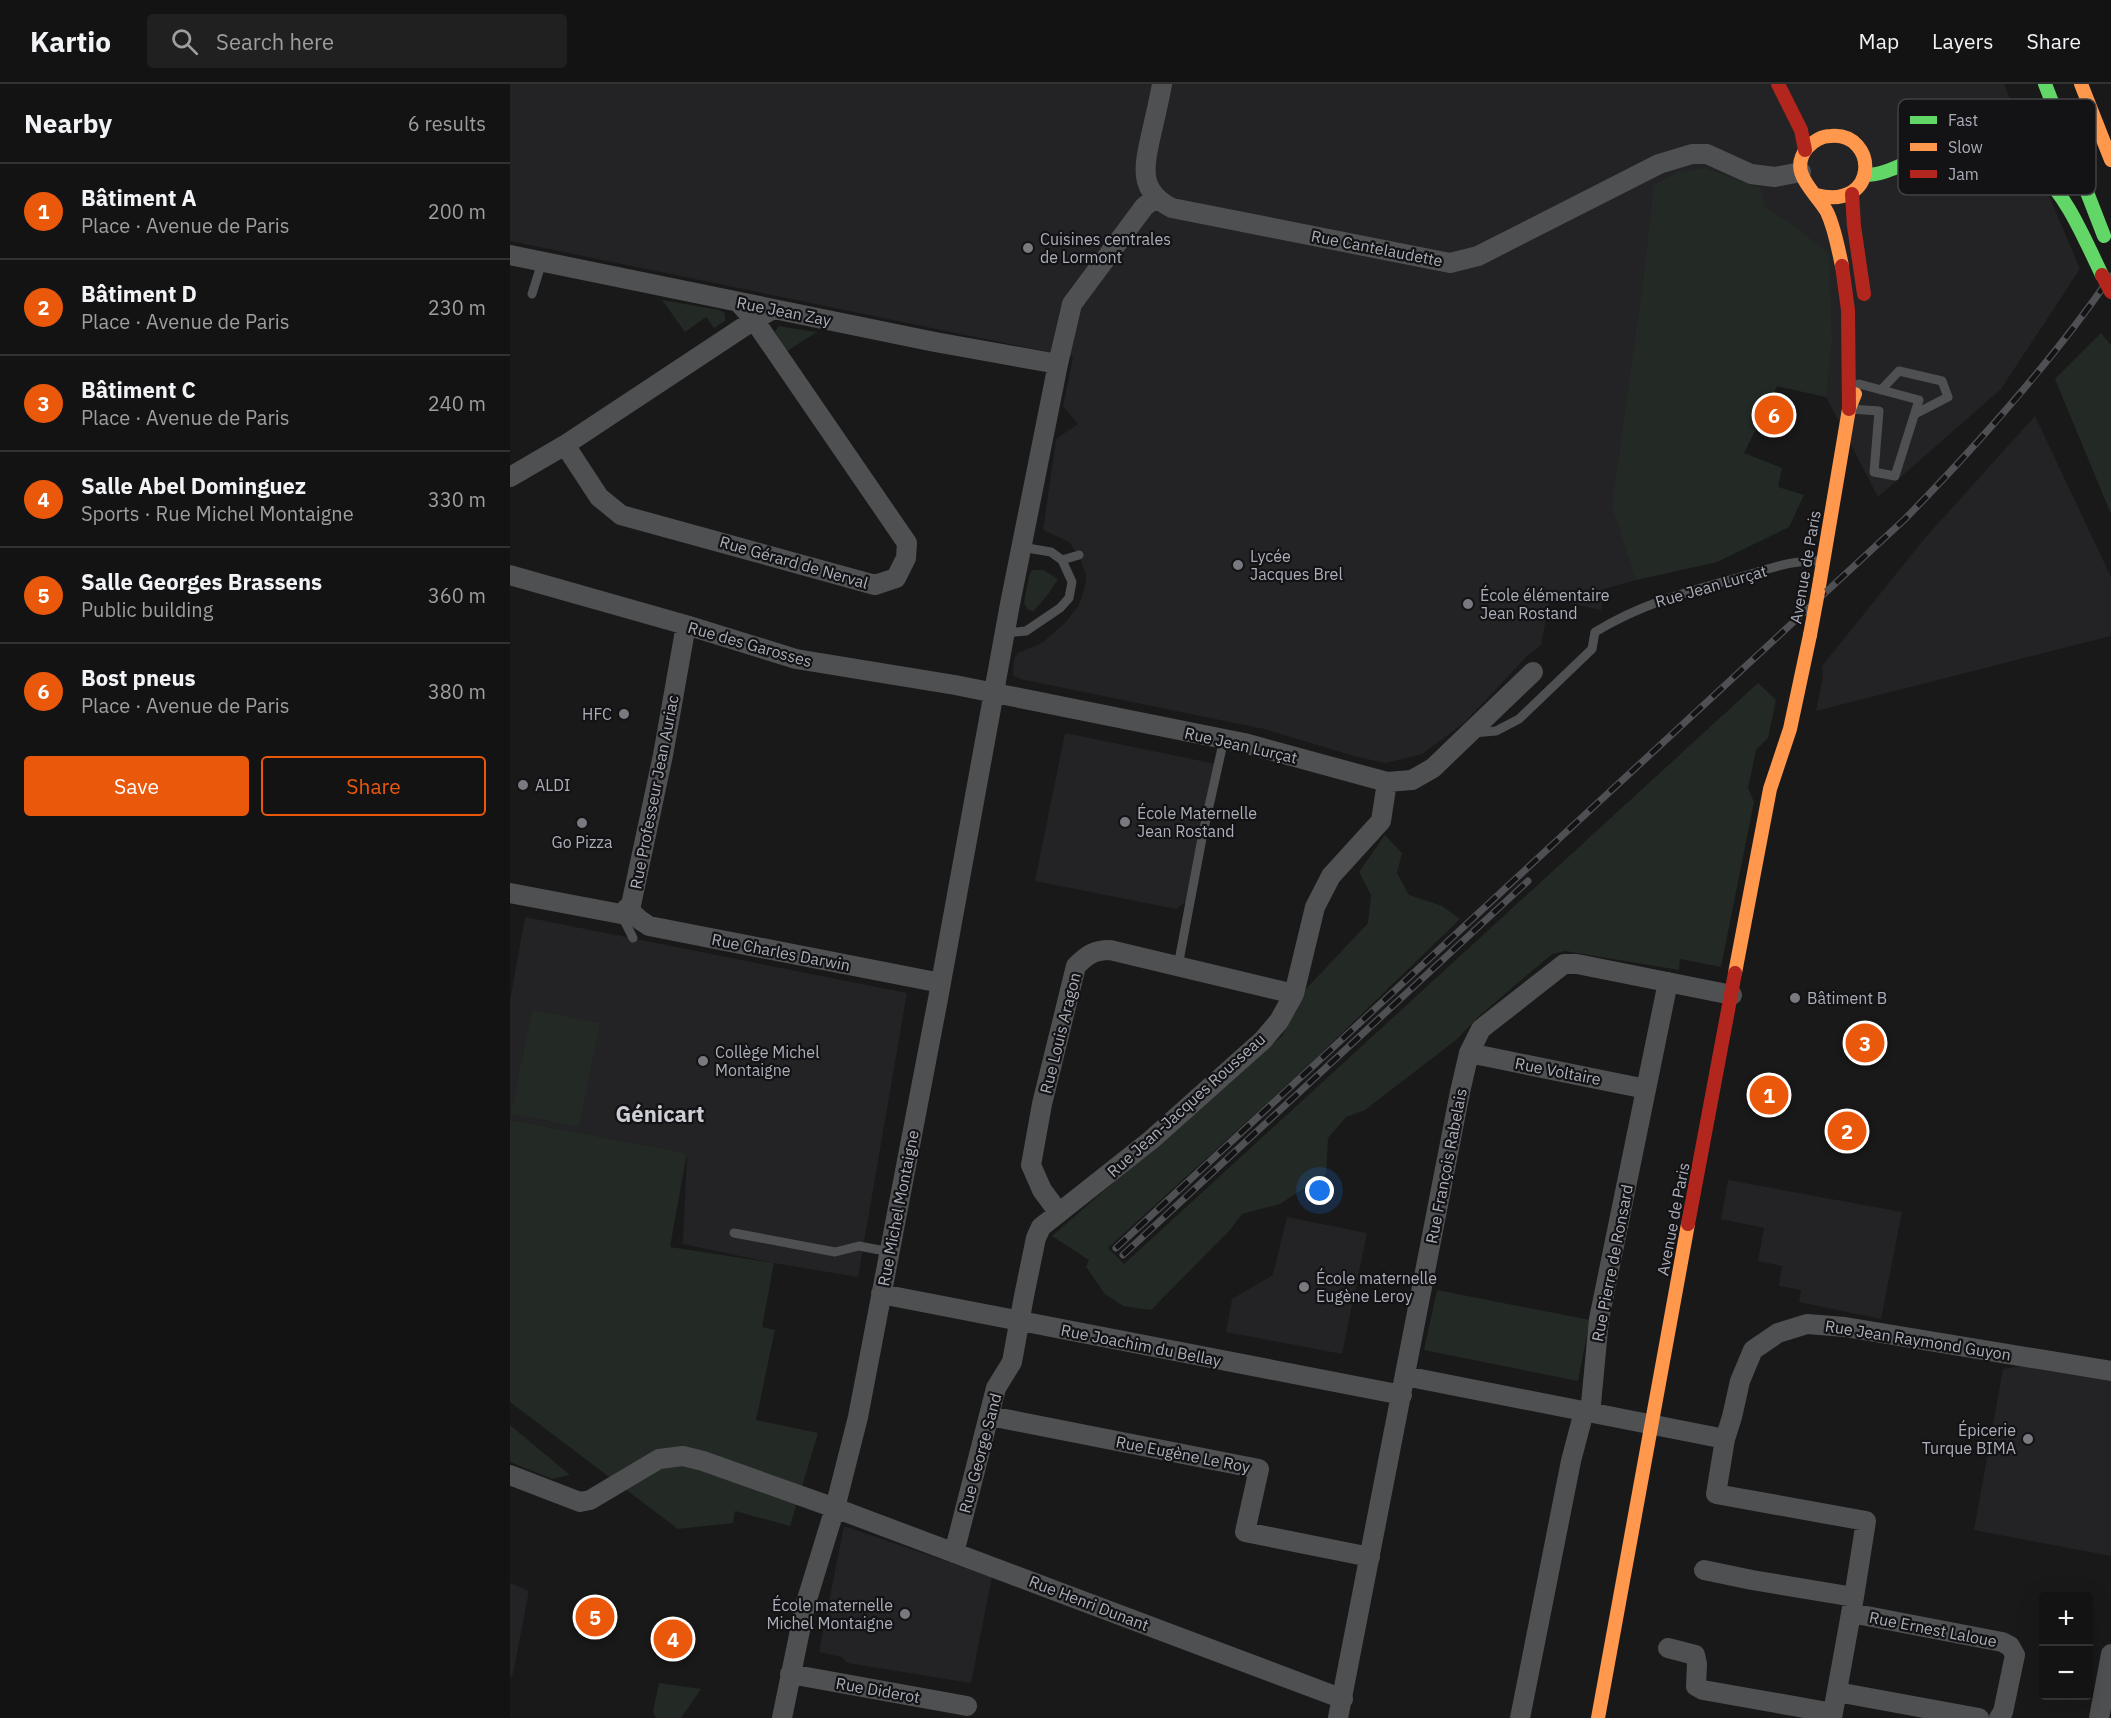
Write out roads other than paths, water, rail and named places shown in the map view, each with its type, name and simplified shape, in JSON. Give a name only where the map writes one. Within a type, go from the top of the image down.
[{"type":"main road","points":[[1778,84],[1798,123],[1806,150]]},
{"type":"main road","points":[[1791,84],[1812,119],[1827,135]]},
{"type":"main road","points":[[2045,84],[2051,99]]},
{"type":"main road","points":[[2081,84],[2087,99]]},
{"type":"main road","points":[[2096,122],[2111,160]]},
{"type":"main road","points":[[1815,195],[1834,200],[1844,198],[1852,194],[1860,185],[1865,175],[1866,164],[1863,154],[1853,141],[1838,135],[1818,138],[1802,157],[1801,172],[1803,181],[1828,214],[1845,278],[1846,386],[1849,409]]},
{"type":"main road","points":[[1865,175],[1876,176],[1898,166]]},
{"type":"main road","points":[[1852,194],[1865,308]]},
{"type":"main road","points":[[2060,195],[2078,223],[2111,292]]},
{"type":"main road","points":[[2088,195],[2107,244]]},
{"type":"main road","points":[[1849,409],[1859,384],[1862,355]]},
{"type":"main road","name":"Avenue de Paris","points":[[1598,1718],[1661,1420],[1741,994],[1770,789],[1790,729],[1810,635],[1849,409]]},
{"type":"main road","name":"Avenue de Paris","points":[[1754,948],[1786,770],[1790,729]]},
{"type":"main road","name":"Avenue de Paris","points":[[1625,1647],[1661,1420]]},
{"type":"street","points":[[995,694],[1021,547],[1072,304],[1144,207],[1156,197],[1150,190],[1145,171],[1162,84]]},
{"type":"street","name":"Rue Cantelaudette","points":[[1156,197],[1172,208],[1449,262],[1478,256],[1659,164],[1692,154],[1707,154],[1751,174],[1775,177],[1801,172]]},
{"type":"street","name":"Rue Jean Zay","points":[[510,255],[740,303],[1058,364]]},
{"type":"street","name":"Rue Gérard de Nerval","points":[[565,445],[599,497],[621,515],[875,585],[896,578],[906,558],[907,543],[740,303]]},
{"type":"street","points":[[510,477],[565,445],[773,309]]},
{"type":"street","name":"Rue des Garosses","points":[[510,575],[796,659],[955,685],[995,694]]},
{"type":"street","name":"Rue Professeur Jean Auriac","points":[[624,911],[631,905],[686,625]]},
{"type":"street","name":"Rue Jean Lurçat","points":[[995,694],[1244,742],[1387,782],[1412,780],[1433,768],[1533,672]]},
{"type":"street","name":"Rue Michel Montaigne","points":[[782,1718],[805,1606],[835,1508],[858,1417],[995,694]]},
{"type":"street","name":"Rue Jean-Jacques Rousseau","points":[[1020,1321],[1041,1227],[1151,1140],[1263,1040],[1279,1021],[1294,994],[1315,907],[1331,876],[1381,821],[1387,782]]},
{"type":"street","points":[[510,893],[624,911]]},
{"type":"street","name":"Rue Charles Darwin","points":[[624,911],[649,926],[941,983]]},
{"type":"street","name":"Rue Louis Aragon","points":[[1059,1213],[1042,1190],[1031,1165],[1042,1104],[1076,966],[1087,954],[1099,950],[1110,950],[1294,994]]},
{"type":"street","name":"Rue François Rabelais","points":[[1341,1708],[1469,1053],[1480,1029],[1564,964],[1577,964],[1741,994]]},
{"type":"street","name":"Rue Pierre de Ronsard","points":[[1520,1718],[1571,1461],[1582,1419],[1590,1404],[1599,1319],[1668,982]]},
{"type":"street","name":"Rue Voltaire","points":[[1469,1053],[1646,1089]]},
{"type":"street","name":"Rue Joachim du Bellay","points":[[881,1294],[1402,1395]]},
{"type":"street","name":"Rue George Sand","points":[[954,1552],[996,1388],[1012,1362],[1020,1321]]},
{"type":"street","name":"Rue Jean Raymond Guyon","points":[[1852,1605],[1866,1521],[1716,1494],[1725,1439],[1740,1381],[1753,1350],[1778,1333],[1807,1324],[1845,1326],[2111,1371]]},
{"type":"street","points":[[1405,1376],[1586,1412],[1661,1420],[1725,1439]]},
{"type":"street","name":"Rue Eugène Le Roy","points":[[990,1416],[1258,1469],[1245,1532],[1370,1557]]},
{"type":"street","name":"Rue Henri Dunant","points":[[510,1474],[580,1502],[590,1500],[659,1459],[683,1456],[714,1465],[954,1552],[1341,1708]]},
{"type":"street","points":[[1668,1648],[1695,1656],[1696,1686],[1703,1690],[1832,1716],[1852,1605],[1833,1593],[1752,1581],[1704,1569]]},
{"type":"street","name":"Rue Ernest Laloue","points":[[1852,1605],[2002,1642],[2010,1646],[2015,1656],[2000,1718]]},
{"type":"street","points":[[2099,1718],[2111,1654]]},
{"type":"street","name":"Rue Diderot","points":[[790,1674],[967,1706]]},
{"type":"street","points":[[1837,1692],[1979,1718]]},
{"type":"lane","points":[[532,294],[542,262]]},
{"type":"lane","points":[[1881,390],[1899,371],[1942,381],[1948,397],[1915,414]]},
{"type":"lane","points":[[1849,409],[1879,411],[1874,472],[1895,476],[1919,400],[1859,384]]},
{"type":"lane","points":[[1005,633],[1026,631],[1060,608],[1069,598],[1072,582],[1062,560],[1051,552],[1021,547]]},
{"type":"lane","points":[[1062,560],[1079,555]]},
{"type":"lane","name":"Rue Jean Lurçat","points":[[1470,733],[1496,731],[1519,719],[1592,649],[1595,632],[1623,615],[1650,604],[1793,562],[1823,562]]},
{"type":"lane","points":[[1178,966],[1203,833],[1224,739]]},
{"type":"lane","points":[[624,911],[633,938]]},
{"type":"lane","points":[[734,1233],[836,1252],[859,1246],[890,1252]]},
{"type":"railway","points":[[1116,1248],[1905,519],[2013,402],[2064,340],[2111,276]]},
{"type":"railway","points":[[1123,1255],[1528,881]]},
{"type":"place","name":"Cuisines centrales de Lormont","points":[[1028,248]]},
{"type":"place","name":"Bost pneus","points":[[1774,415]]},
{"type":"place","name":"Lycée Jacques Brel","points":[[1238,565]]},
{"type":"place","name":"École élémentaire Jean Rostand","points":[[1468,604]]},
{"type":"place","name":"HFC","points":[[624,714]]},
{"type":"place","name":"ALDI","points":[[523,785]]},
{"type":"place","name":"École Maternelle Jean Rostand","points":[[1125,822]]},
{"type":"place","name":"Go Pizza","points":[[582,823]]},
{"type":"place","name":"Bâtiment B","points":[[1795,998]]},
{"type":"place","name":"Bâtiment C","points":[[1865,1043]]},
{"type":"place","name":"Collège Michel Montaigne","points":[[703,1061]]},
{"type":"place","name":"Bâtiment A","points":[[1769,1095]]},
{"type":"place","name":"Bâtiment D","points":[[1847,1131]]},
{"type":"place","name":"École maternelle Eugène Leroy","points":[[1304,1287]]},
{"type":"place","name":"Épicerie Turque BIMA","points":[[2028,1439]]},
{"type":"place","name":"École maternelle Michel Montaigne","points":[[905,1614]]},
{"type":"place","name":"Salle Georges Brassens","points":[[595,1617]]},
{"type":"place","name":"Salle Abel Dominguez","points":[[673,1639]]},
{"type":"district","name":"Génicart","points":[[660,1114]]}]
